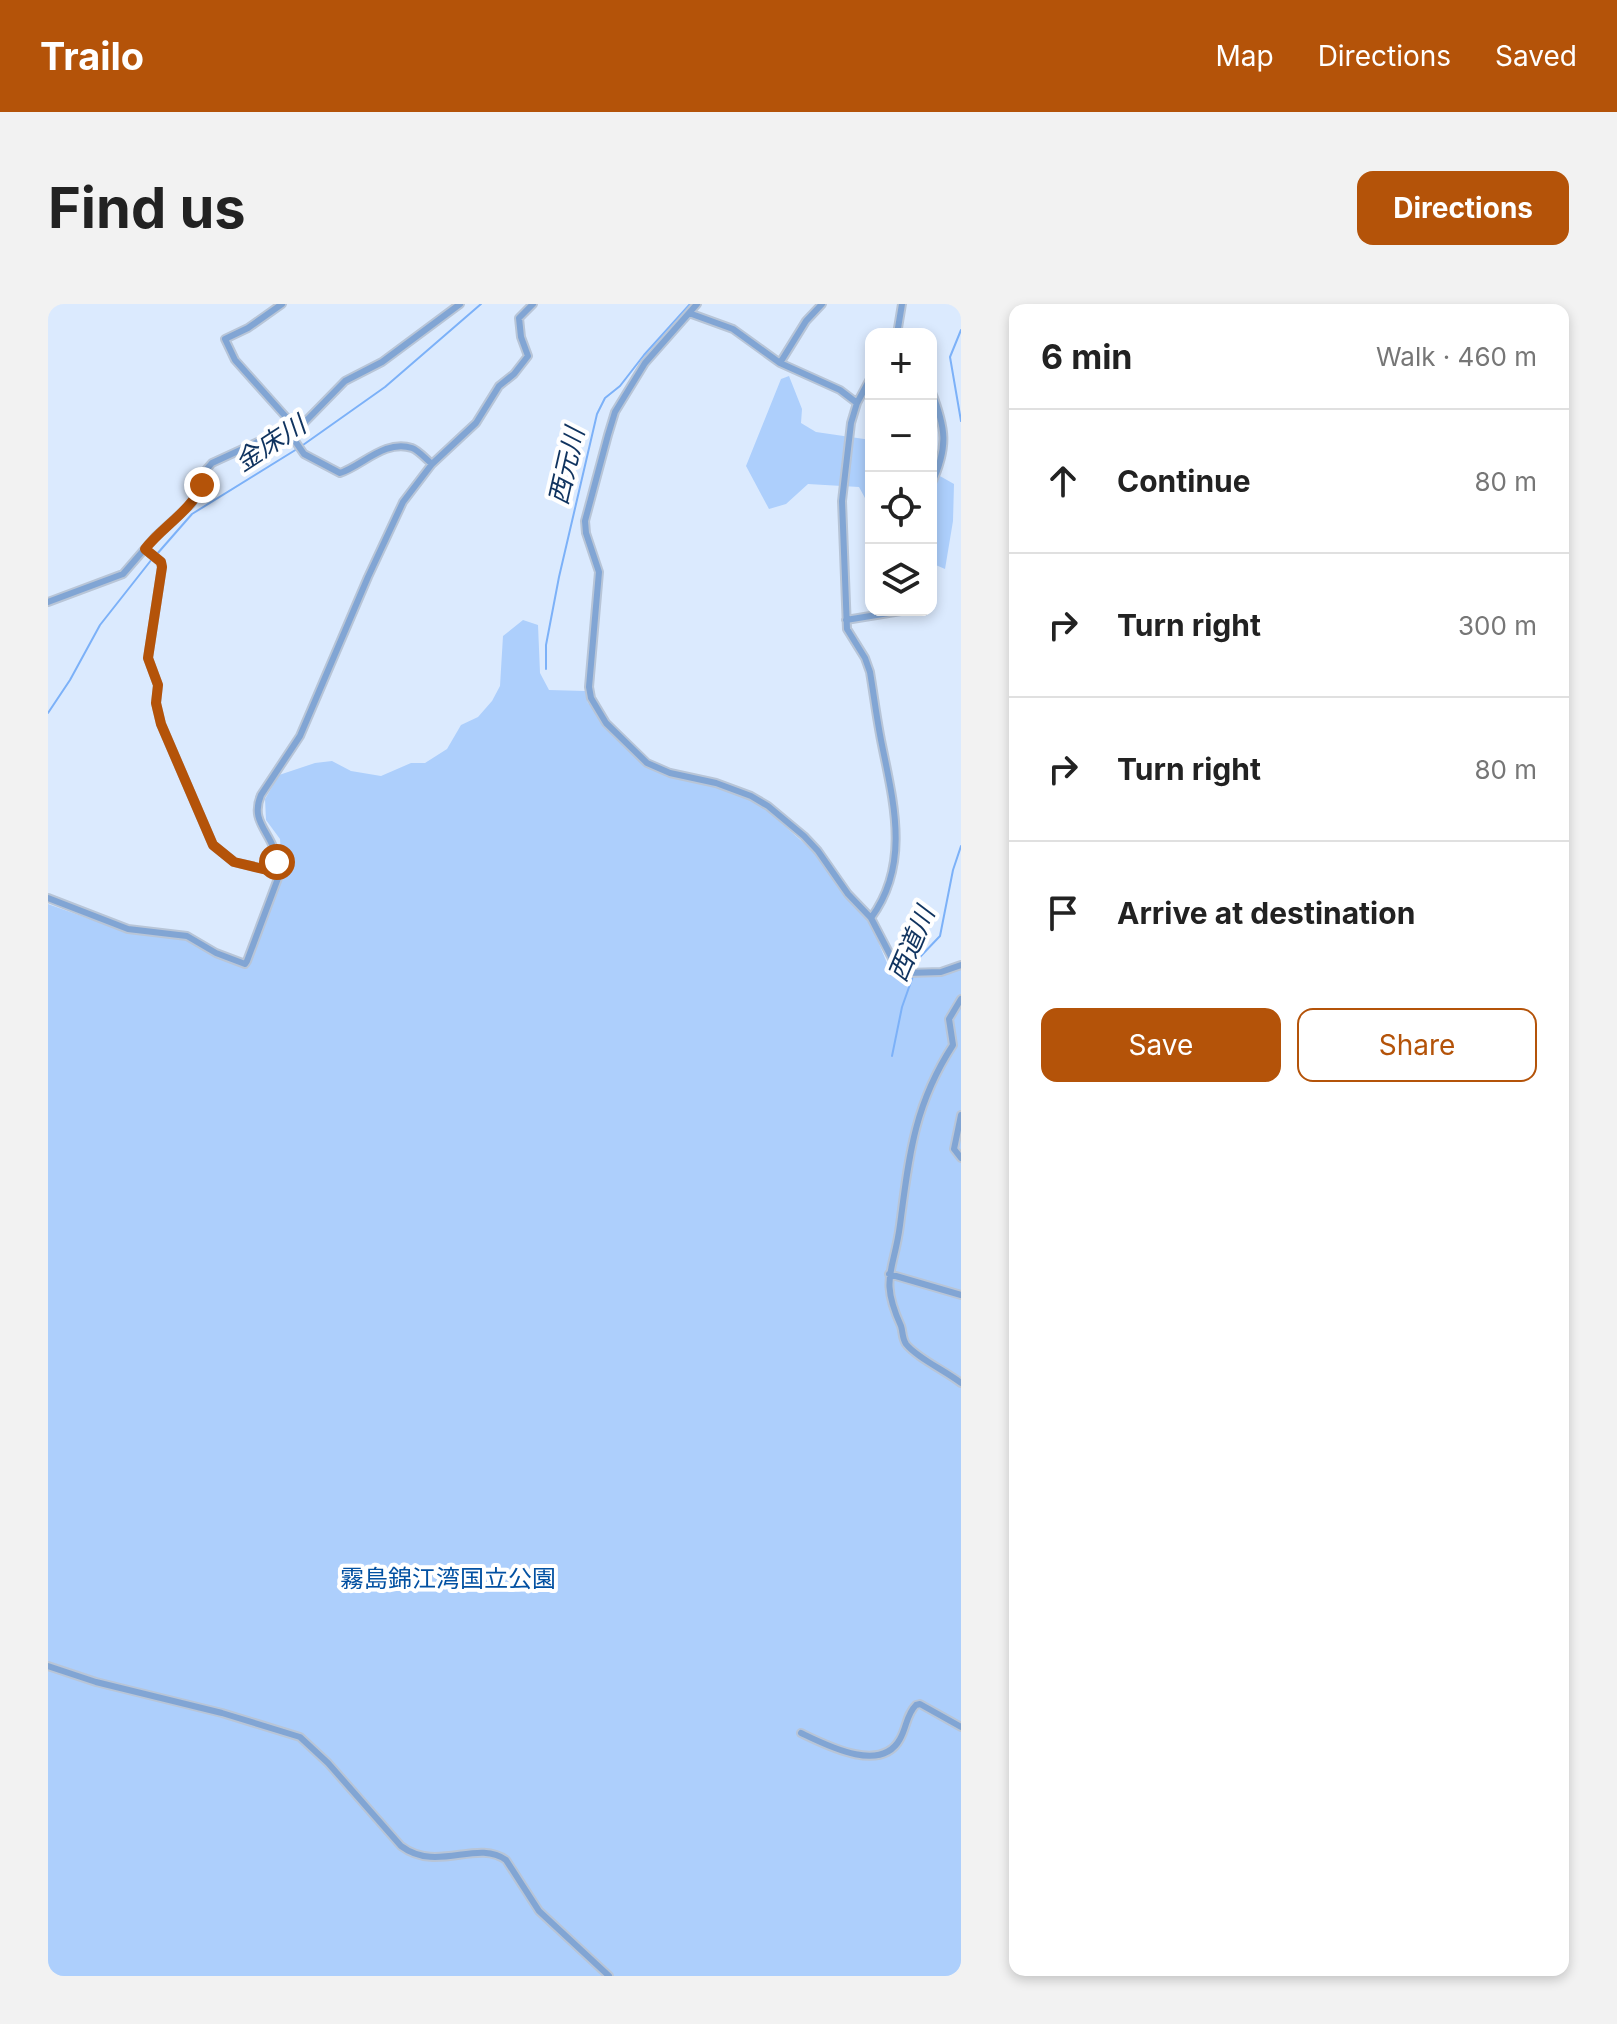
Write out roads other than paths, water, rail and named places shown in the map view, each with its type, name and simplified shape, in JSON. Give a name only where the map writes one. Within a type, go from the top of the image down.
[{"type":"street","points":[[282,304],[248,328],[225,339],[235,360],[286,417],[295,441],[304,454],[340,473],[386,449],[400,447],[412,448],[432,464]]},
{"type":"street","points":[[48,602],[118,576],[147,551],[170,522],[191,504],[198,494],[205,471],[212,463],[306,421],[345,381],[382,362],[460,304]]},
{"type":"street","points":[[280,873],[276,868],[275,851],[258,821],[257,806],[265,787],[300,736],[403,502],[432,464],[476,423],[499,386],[514,374],[528,356],[521,337],[519,318],[533,304]]},
{"type":"street","points":[[697,304],[645,363],[615,412],[585,521],[599,572],[589,687],[591,698],[613,732],[647,763],[670,773],[716,783],[768,806],[818,851],[848,894],[871,918],[893,964],[907,973],[941,972],[961,965]]},
{"type":"street","points":[[780,363],[806,321],[822,304]]},
{"type":"street","points":[[898,328],[902,304]]},
{"type":"street","points":[[689,313],[733,329],[780,363],[840,390],[857,403]]},
{"type":"street","points":[[865,388],[851,423],[842,501],[846,620],[847,629],[870,672],[898,838],[893,869],[871,918]]},
{"type":"street","points":[[935,400],[942,415],[943,440],[941,464],[937,472]]},
{"type":"street","points":[[147,551],[162,567],[148,658],[158,685],[156,703],[161,724],[213,845],[234,862],[280,873]]},
{"type":"street","points":[[846,620],[870,616]]},
{"type":"street","points":[[48,898],[128,929],[187,936],[216,953],[245,964],[280,873]]},
{"type":"street","points":[[953,1045],[949,1019],[961,999]]},
{"type":"street","points":[[961,1040],[953,1045],[938,1067],[922,1102],[907,1162],[900,1229],[889,1274],[890,1301],[904,1340],[922,1357],[961,1383]]},
{"type":"street","points":[[961,1115],[954,1149],[961,1158]]},
{"type":"street","points":[[889,1274],[961,1295]]},
{"type":"street","points":[[52,1668],[300,1737],[328,1763],[401,1846],[412,1854],[442,1858],[488,1852],[506,1860],[539,1911],[609,1976]]},
{"type":"street","points":[[801,1733],[851,1754],[881,1753],[895,1746],[901,1738],[908,1713],[920,1704],[961,1727]]},
{"type":"waterway","name":"金床川","points":[[303,445],[385,387],[481,304]]},
{"type":"waterway","name":"西元川","points":[[546,669],[546,645],[559,577],[597,414],[605,398],[620,386],[690,304]]},
{"type":"waterway","name":"西道川","points":[[961,330],[950,357],[961,421]]},
{"type":"waterway","name":"金床川","points":[[157,554],[192,514],[297,449]]},
{"type":"waterway","name":"金床川","points":[[48,713],[100,625],[152,559]]},
{"type":"waterway","name":"西道川","points":[[915,970],[919,958],[940,936],[961,846]]},
{"type":"waterway","name":"西道川","points":[[892,1056],[902,1007],[913,976]]},
{"type":"park label","name":"霧島錦江湾国立公園","points":[[448,1578]]}]
